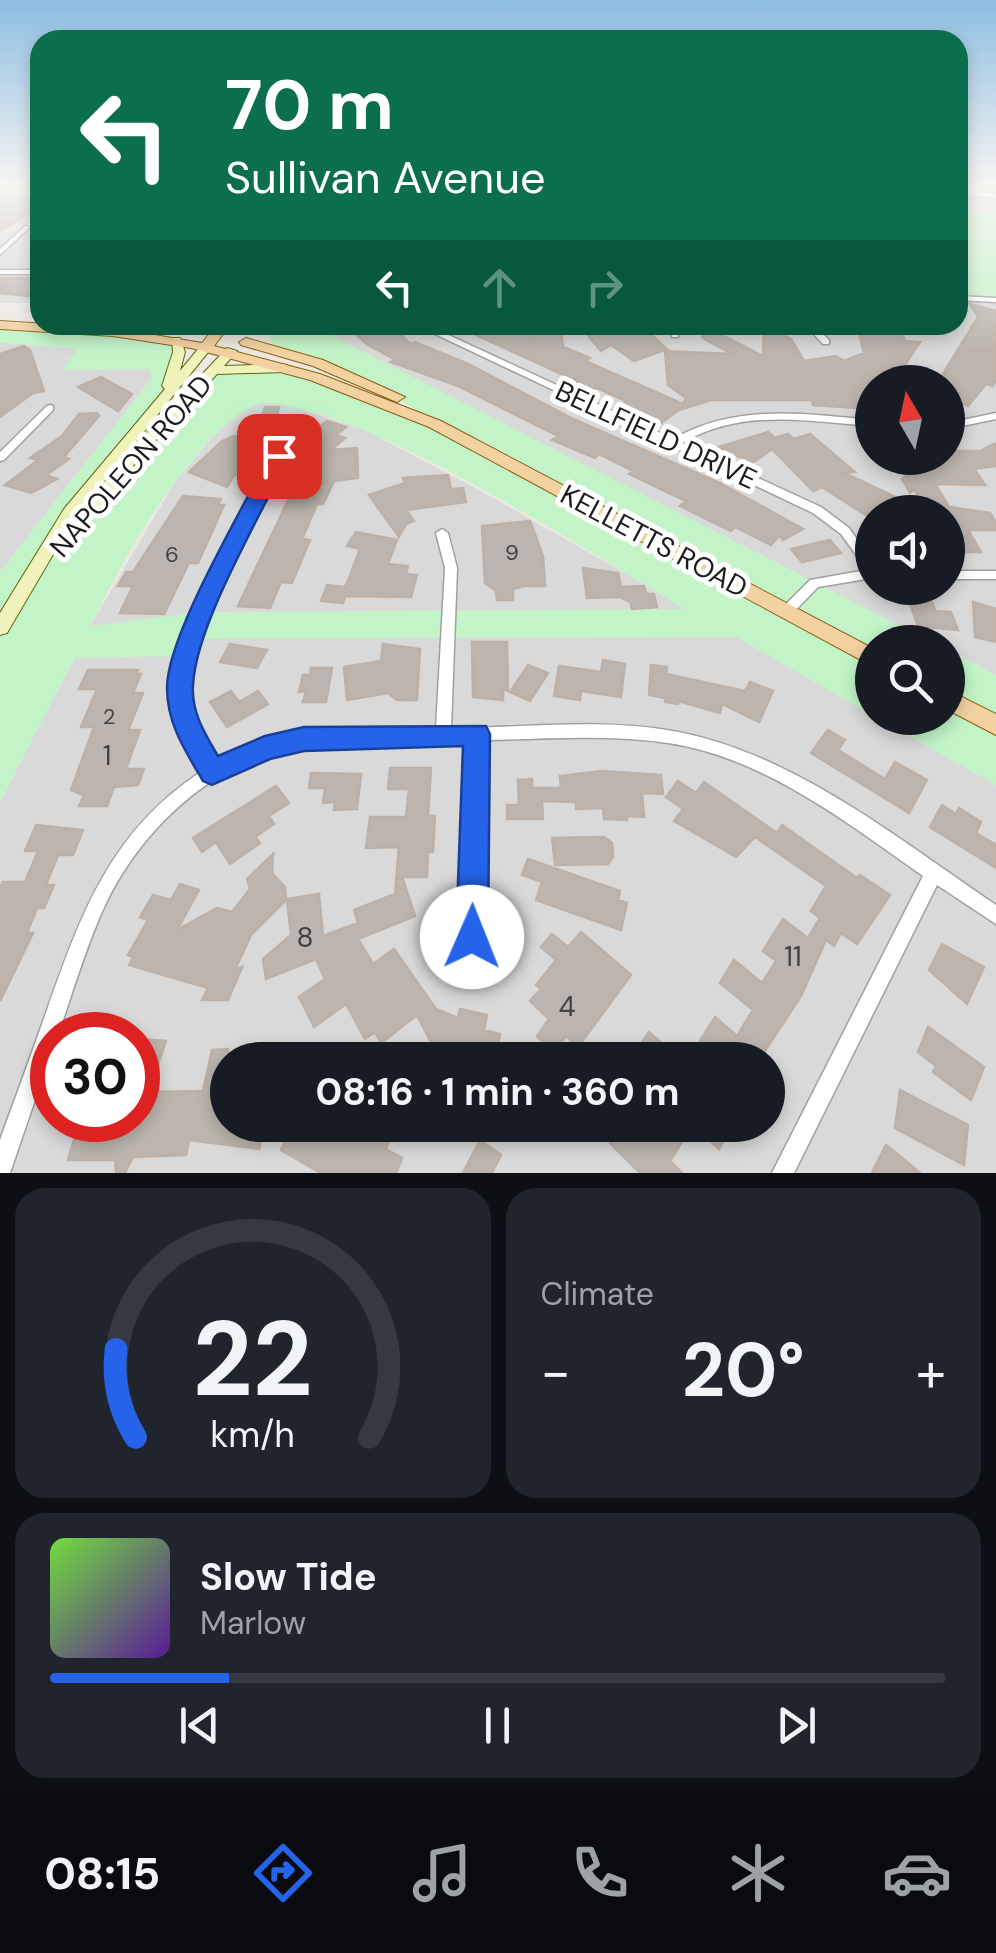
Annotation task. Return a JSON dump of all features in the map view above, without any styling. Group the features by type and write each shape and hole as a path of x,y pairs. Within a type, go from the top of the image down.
{"main road":[{"path":"0,314 30,314"},
{"name":"KELLETTS ROAD","path":"0,325 30,327"},
{"name":"KELLETTS ROAD","path":"134,335 176,341 215,335 287,368 435,424"},
{"name":"NAPOLEON ROAD","path":"0,628 70,513 215,335"},
{"name":"NAPOLEON ROAD","path":"13,607 137,452 243,335"},
{"path":"168,391 179,352 176,341"},
{"name":"KELLETTS ROAD","path":"235,346 270,342 369,383 435,424 855,649"},
{"path":"214,370 287,368"},
{"path":"965,708 996,725"}],"street":[{"path":"0,272 30,272"},
{"path":"968,299 996,300"},
{"name":"BELLFIELD DRIVE","path":"441,335 826,516 855,542"},
{"path":"819,335 826,342"},
{"path":"0,458 50,408"},
{"path":"674,444 700,426 743,416 855,422"},
{"path":"965,422 996,416"},
{"path":"212,772 195,748 182,714 183,658 279,456"},
{"path":"442,533 451,568 443,734"},
{"path":"786,612 814,583 855,575"},
{"path":"965,575 996,576"},
{"path":"0,1170 105,886 157,817 212,772 265,748 304,739 443,734 649,734 714,746 768,770 996,915"},
{"path":"472,937 477,734"},
{"path":"783,1173 932,874"}],"shaded area":[{"path":"0,240 30,240 30,303 0,303"},
{"path":"968,240 996,240 996,675 965,659 965,625 899,625 859,605 965,605 965,495 855,495 855,603 328,335 968,335"},
{"path":"0,342 77,349 64,370 151,369 151,379 0,572"},
{"path":"261,403 283,403 365,430 481,491 855,705 855,735 908,735 996,785 996,1173 0,1173 0,802 90,626 175,482 238,412"}],"green space":[{"path":"968,240 996,240 996,300 968,299"},
{"path":"0,325 30,328 30,335 110,335 176,341 167,391 91,484 18,600 74,528 214,370 287,368 432,421 395,396 273,348 270,335 331,335 899,625 855,625 855,705 736,637 190,639 183,656 75,658 0,801 0,572 151,379 150,369 63,370 77,349 0,342","holes":["260,403 303,409 414,453 536,519 685,609 201,612 91,626 140,534 186,468 236,417"]},
{"path":"965,659 996,675 996,785 907,735 965,735"}],"building":[{"path":"0,278 30,278 30,296 0,293"},
{"path":"970,304 996,311 996,380 993,386 986,384 968,406 965,365 948,365 978,317"},
{"path":"356,335 401,335 410,344 415,342 466,363 573,419 720,483 803,529 783,540 780,535 771,545 735,527 731,531 680,506 686,501 629,474 633,471 599,454 595,458 552,440 558,436 458,386 391,362 396,360"},
{"path":"476,335 561,335 563,347 590,358 585,361 683,404 686,398 668,385 665,351 732,354 703,335 722,335 763,356 764,335 782,335 791,339 804,361 836,356 844,361 864,353 860,335 903,335 905,341 920,342 905,365 855,365 855,408 813,405 812,400 711,400 679,410 661,423 597,388 591,392 573,384 577,381"},
{"path":"587,335 652,335 667,349 634,361 611,345 601,351"},
{"path":"24,346 30,350 44,391 33,393 0,417 0,354"},
{"path":"101,377 132,394 118,411 78,387"},
{"path":"265,407 279,407 277,416 302,415 297,435 259,438 239,456 252,464 233,477 227,487 189,472 222,441 234,436 244,439 251,418 262,418"},
{"path":"79,414 99,416 64,457 69,459 46,475 57,479 31,493 5,485 38,460 30,458 62,436"},
{"path":"327,421 346,427 336,435 345,438 331,450 357,448 358,478 334,481 323,504 317,504 302,539 310,540 292,583 281,582 270,608 238,606 292,492 301,492 302,470 322,469 322,443 306,437"},
{"path":"768,432 775,438 788,434 794,439 810,434 855,472 844,473 891,495 855,495 855,508 822,487 813,491 772,449 752,463 719,447"},
{"path":"996,443 996,466 974,469 985,485 935,484 942,495 917,495 914,489 910,493 902,479 907,475 965,475 965,451 980,451"},
{"path":"448,475 451,489 463,488 466,502 406,510 414,521 406,524 399,537 369,495 405,483 403,478"},
{"path":"183,496 221,499 218,505 224,505 198,563 189,563 164,614 120,613 133,586 118,586 126,572 133,572"},
{"path":"965,509 990,513 996,523 996,530 968,530 981,552 965,552"},
{"path":"530,521 543,556 545,586 513,589 513,600 497,600 496,591 485,583 482,526"},
{"path":"356,532 397,540 388,564 408,566 406,574 417,575 411,597 345,596 343,603 321,601 327,585 345,587 360,549 347,546"},
{"path":"830,540 841,553 802,562 791,549"},
{"path":"583,568 618,573 621,587 644,586 646,594 654,594 657,607 632,609 630,602 620,597 587,598"},
{"path":"973,602 996,609 996,642 975,637"},
{"path":"910,605 933,605 935,611 951,612 956,625 918,625"},
{"path":"472,642 507,642 508,691 503,689 503,700 473,697"},
{"path":"230,644 267,650 257,668 220,662"},
{"path":"383,644 420,649 417,700 397,700 388,693 347,700 344,667 381,661"},
{"path":"603,660 625,664 621,697 581,691 580,700 554,696 559,666 601,672"},
{"path":"528,665 548,673 530,701 510,692"},
{"path":"651,665 667,667 666,674 745,691 750,682 773,691 759,722 722,704 720,713 678,701 665,702 665,698 649,695"},
{"path":"311,668 332,668 326,702 303,702 306,691 299,692 303,675 310,675"},
{"path":"88,670 138,670 136,674 141,674 133,693 143,693 128,730 140,730 126,769 144,769 138,785 114,787 107,806 79,806 84,795 71,790 94,727 81,727 97,689 79,689"},
{"path":"231,691 239,702 258,691 268,704 227,727 210,702"},
{"path":"828,730 845,740 838,750 885,779 895,762 927,780 909,813 811,753"},
{"path":"390,768 431,768 428,816 435,816 433,852 428,852 427,877 402,877 415,916 358,939 373,964 394,949 436,1009 458,1018 460,1009 487,1015 484,1030 500,1034 498,1042 431,1042 417,1015 382,1042 375,1032 365,1039 346,1004 314,1027 299,997 325,979 316,959 266,979 263,959 291,935 287,899 319,894 323,936 358,923 354,910 395,894 399,847 366,848 370,817 406,817 409,789 388,789"},
{"path":"601,771 661,775 663,794 642,793 644,817 627,816 627,820 604,819 603,808 576,809 576,802 542,801 543,819 507,819 507,805 519,805 518,780 532,779 532,788 561,788 560,776"},
{"path":"311,773 361,774 357,809 334,810 335,802 323,803 325,788 309,788"},
{"path":"678,781 696,793 704,782 777,833 782,825 857,878 860,875 890,895 857,944 841,933 834,946 826,940 801,996 771,1042 700,1041 715,1017 737,1036 753,1010 720,983 734,960 762,983 776,961 763,951 783,919 808,938 820,918 811,911 826,886 755,837 736,857 674,821 683,809 666,797"},
{"path":"276,786 289,803 269,816 274,824 255,837 260,843 230,864 216,842 202,852 193,838"},
{"path":"942,805 956,814 959,808 981,822 976,833 996,845 996,868 930,827"},
{"path":"36,825 83,830 73,855 58,855 46,885 54,885 44,908 37,908 27,933 33,933 0,1001 0,887 3,882 25,882 38,851 25,851"},
{"path":"604,837 612,843 613,857 608,864 555,865 552,838"},
{"path":"273,854 272,873 285,887 286,900 251,935 235,970 242,967 228,1000 202,1000 208,988 129,965 133,957 128,955 148,920 140,917 153,895 171,900 180,884 199,890 177,930 217,908 232,912 250,889 247,879"},
{"path":"528,859 620,891 618,900 627,903 621,930 536,900 542,882 522,875"},
{"path":"581,932 631,975 582,1042 573,1042 566,1036 561,1042 543,1042 537,1036 549,1019 530,1001 541,989 536,985 556,960 541,947 552,934 568,947"},
{"path":"942,944 984,967 967,1004 929,970"},
{"path":"928,1027 984,1067 971,1100 933,1072 936,1066 918,1052"},
{"path":"649,1032 660,1042 642,1042"},
{"path":"210,1059 210,1142 261,1142 259,1149 189,1140 186,1155 133,1157 125,1173 116,1173 115,1160 68,1160 73,1142 160,1142 160,1092 203,1091"},
{"path":"900,1090 968,1125 964,1165 895,1128"},
{"path":"285,1142 389,1142 386,1149 402,1158 396,1173 321,1173 281,1150"},
{"path":"479,1142 501,1155 492,1173 463,1173"},
{"path":"682,1142 670,1161 682,1173 640,1173 610,1143"},
{"path":"886,1145 900,1156 920,1173 872,1173"}],"route":[{"path":"279,456 186,646 180,688 186,726 212,772 265,748 304,739 477,734 472,937"}]}
